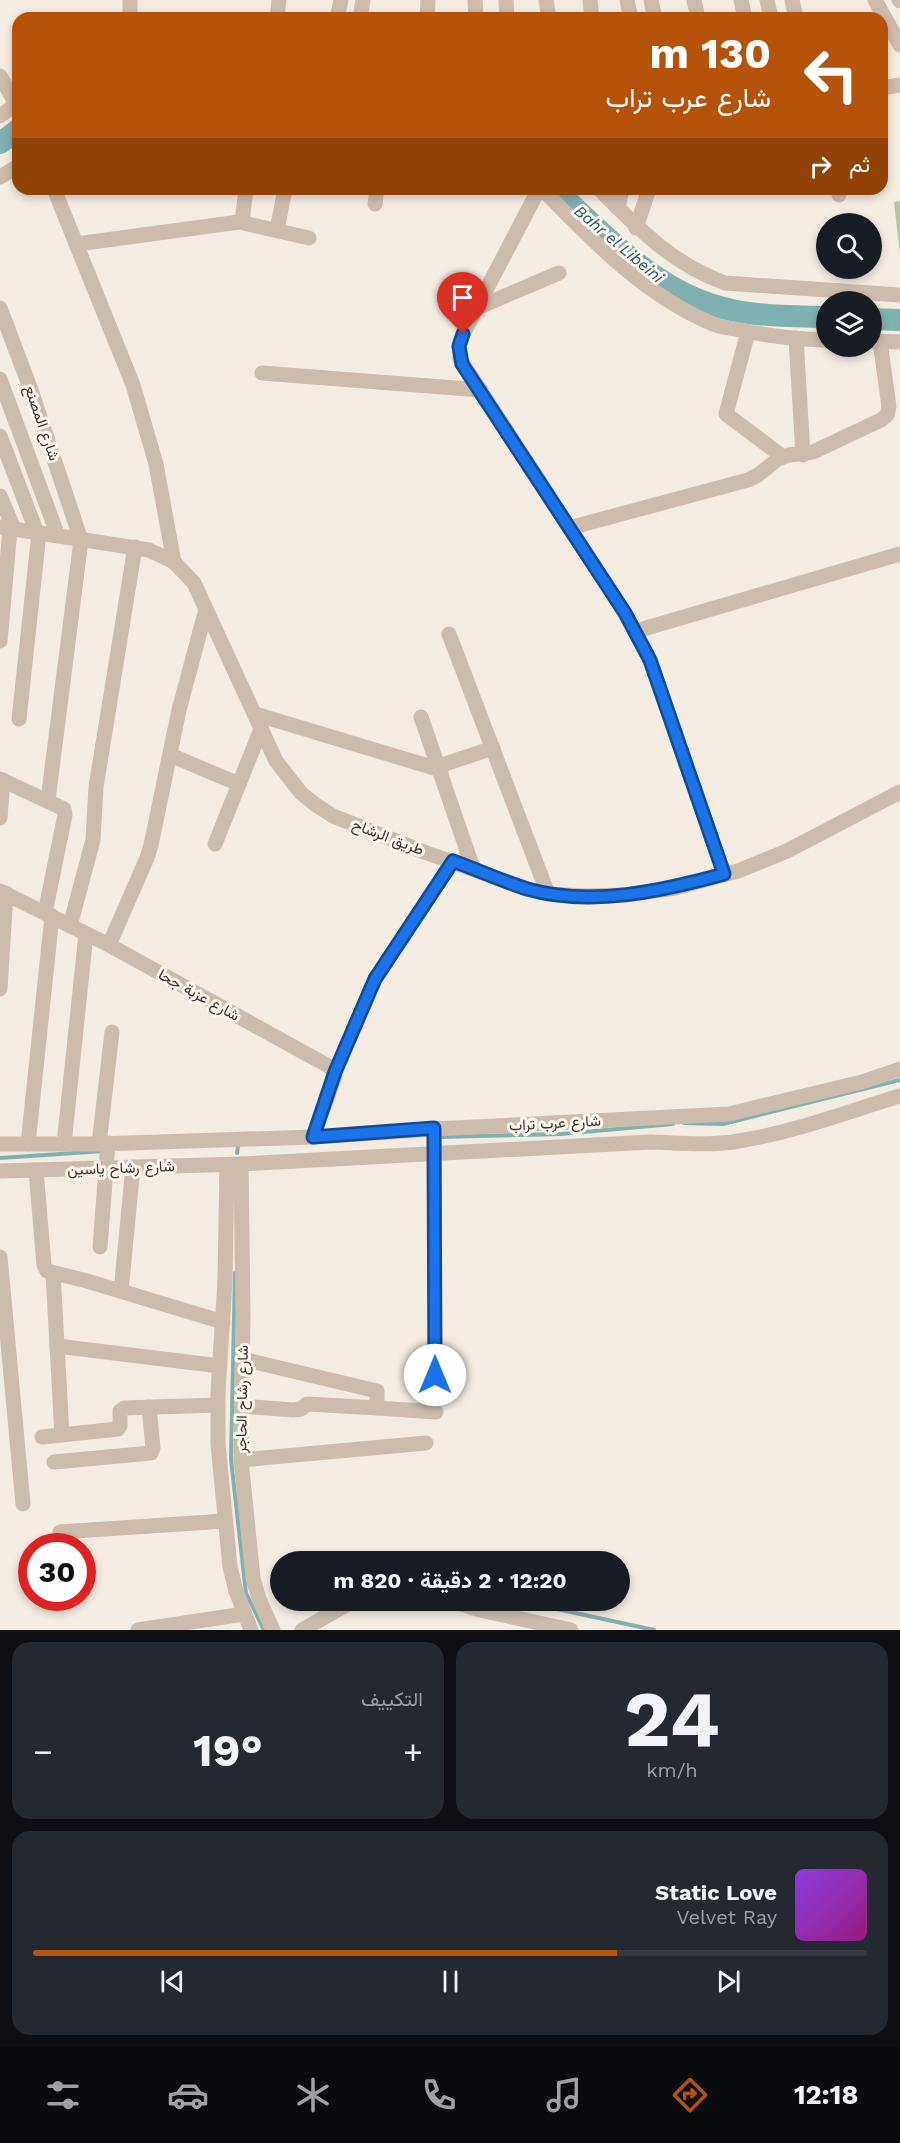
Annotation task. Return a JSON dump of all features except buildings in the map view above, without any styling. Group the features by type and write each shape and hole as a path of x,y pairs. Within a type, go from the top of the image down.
{"street":[{"path":"888,22 898,39"},
{"path":"0,76 12,96"},
{"path":"57,195 133,385 156,464 174,562"},
{"path":"242,222 245,195"},
{"path":"277,230 284,195"},
{"path":"538,195 463,334 459,352 462,364 636,631 658,682 724,874"},
{"path":"547,195 590,238 668,301 715,325 748,332 816,339"},
{"path":"605,195 636,228 661,248 701,274 725,283 900,295"},
{"path":"618,208 621,195"},
{"path":"636,228 647,195"},
{"path":"77,244 242,222 309,238"},
{"path":"479,307 559,273"},
{"name":"شارع المصنع","path":"0,308 32,390 81,540"},
{"path":"748,332 726,414 783,457"},
{"path":"796,338 802,454"},
{"path":"882,341 900,342"},
{"path":"568,528 748,480 783,457 823,448 881,420 886,415 888,407 879,357"},
{"path":"262,373 481,390"},
{"path":"0,379 58,536"},
{"path":"0,436 38,533 19,719"},
{"path":"0,496 8,528 0,641"},
{"name":"طريق الرشاح","path":"8,528 135,548 162,555 174,562 194,583 276,761 287,778 316,806 333,816 528,889 548,894 585,896 652,892 724,874 787,851 900,792"},
{"path":"48,800 81,540"},
{"path":"70,926 93,840 96,787 135,548"},
{"path":"636,631 900,554"},
{"path":"109,945 147,858 181,703 206,609"},
{"path":"449,634 548,894"},
{"path":"255,714 440,768 493,748"},
{"path":"421,717 473,868"},
{"path":"215,844 261,729"},
{"path":"170,755 239,784"},
{"path":"0,818 1,780 62,806 65,815 49,915 28,1144"},
{"path":"313,1137 335,1072 375,979 453,861"},
{"path":"0,990 3,892"},
{"name":"شارع عزبة جحا","path":"3,892 109,945 333,1068 335,1072"},
{"path":"64,1144 86,934"},
{"path":"100,1247 112,1032"},
{"name":"شارع عرب تراب","path":"234,1164 594,1122 729,1114 862,1082 900,1069"},
{"name":"شارع عرب تراب","path":"205,1152 313,1137 434,1141 706,1144 738,1141 792,1129 900,1096"},
{"path":"434,1141 435,1375"},
{"name":"شارع رشاح ياسين","path":"0,1144 64,1144 106,1153 205,1152 234,1164"},
{"name":"شارع رشاح ياسين","path":"0,1171 36,1170 106,1153 133,1167 205,1152"},
{"name":"شارع رشاح الحاجر","path":"234,1164 220,1366 218,1443 230,1567 251,1630"},
{"name":"شارع رشاح الحاجر","path":"234,1164 242,1359 241,1460 253,1578 259,1599 273,1630"},
{"path":"121,1291 133,1167"},
{"path":"36,1170 45,1269 49,1273 121,1291 223,1322"},
{"path":"0,1257 23,1504"},
{"path":"54,1273 62,1435"},
{"path":"57,1346 220,1366"},
{"path":"242,1359 377,1391 378,1408"},
{"path":"241,1406 293,1410 301,1409 307,1404 436,1412"},
{"path":"42,1437 118,1429 122,1408 218,1405"},
{"path":"54,1462 151,1454 153,1448 149,1407"},
{"path":"241,1460 426,1443"},
{"path":"60,1532 225,1521"},
{"path":"302,1630 336,1611"},
{"path":"494,1611 571,1630"},
{"path":"138,1630 244,1614"}],"green space":[{"path":"900,201 900,254 894,202"}],"waterway":[{"name":"Bahr el Libeini","path":"0,143 12,134"},
{"name":"Bahr el Libeini","path":"561,195 628,256 669,285 691,297 741,312 816,317"},
{"name":"Bahr el Libeini","path":"882,319 900,320"},
{"path":"684,1123 723,1124 900,1080"},
{"path":"438,1137 561,1134 673,1124"},
{"path":"237,1153 238,1146"},
{"path":"0,1158 104,1151"},
{"path":"235,1273 231,1459 246,1593 264,1630"},
{"path":"566,1611 654,1630"}],"route":[{"path":"435,1375 434,1128 313,1137 335,1072 375,979 387,958 453,861 528,889 567,896 652,892 724,874 658,682 642,643 625,613 462,364 459,346 463,334"}]}
